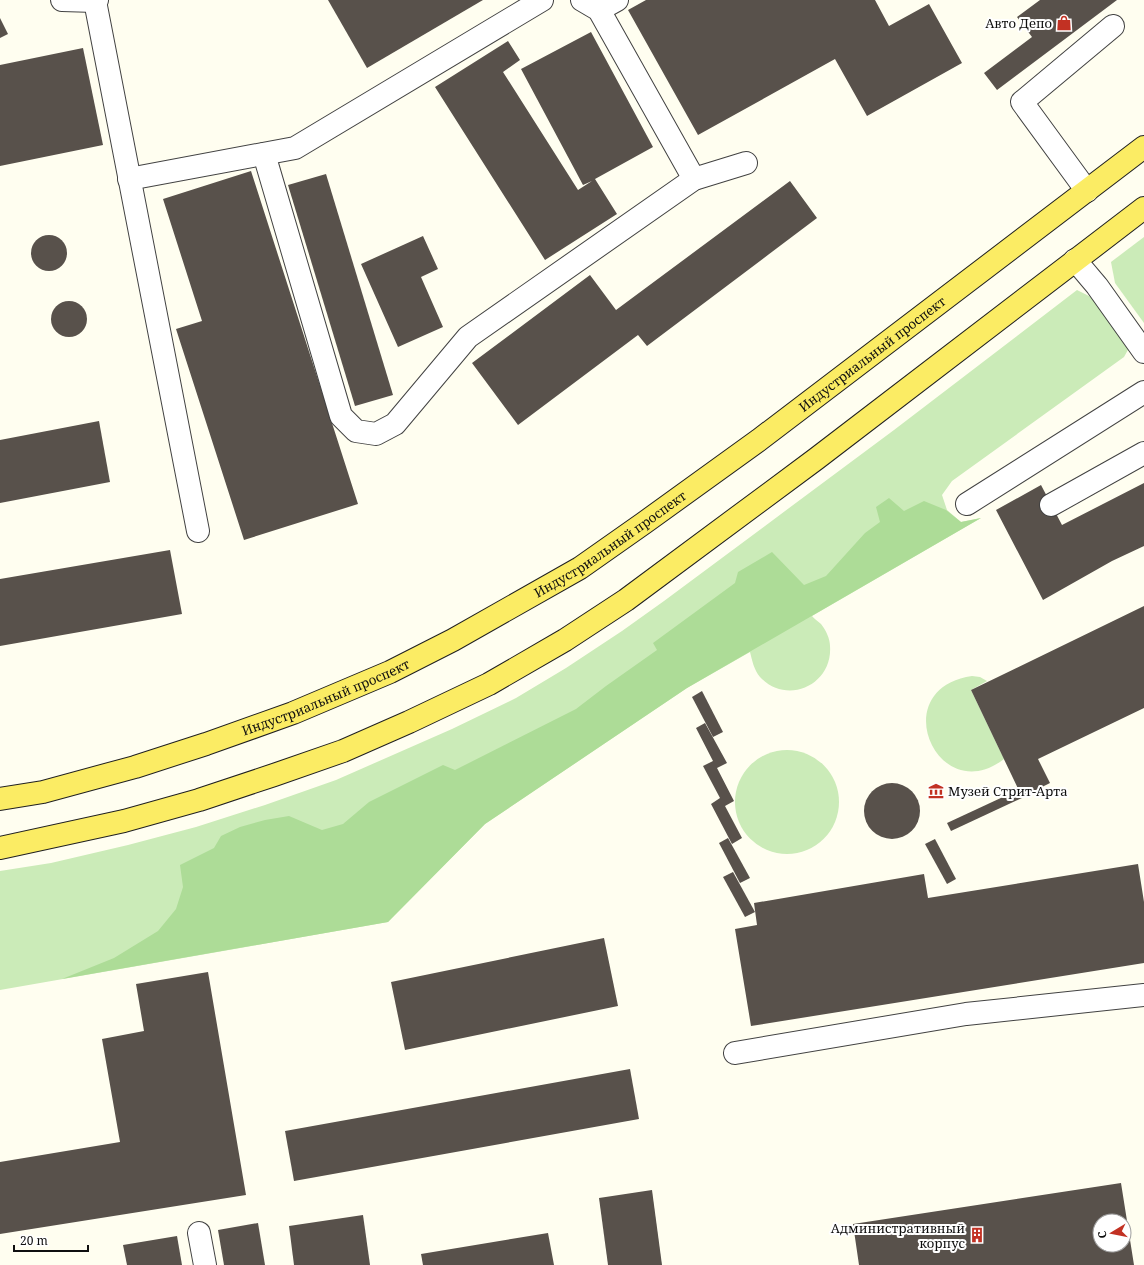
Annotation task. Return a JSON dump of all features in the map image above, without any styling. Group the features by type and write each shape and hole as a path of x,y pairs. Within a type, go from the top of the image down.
{"main road":[{"name":"Индустриальный проспект","path":"0,799 43,792 135,767 206,744 307,707 390,672 452,640 580,568 759,440 1144,147"},
{"path":"0,848 124,821 199,800 274,775 343,751 489,684 565,640 626,600 816,459 1144,208"}],"lane":[{"path":"62,0 96,1 198,531"},
{"path":"130,179 295,148 542,0"},
{"path":"599,3 694,179"},
{"path":"1087,191 1022,102 1113,26"},
{"path":"264,154 341,416 356,431 376,434 395,424 468,337 694,179 746,163"},
{"path":"1075,260 1096,286 1144,352"},
{"path":"967,504 1144,392"},
{"path":"1051,505 1144,453"},
{"path":"735,1053 966,1014 1144,995"},
{"path":"199,1233 206,1265"}],"green space":[{"path":"1144,237 1144,323 1115,283 1111,262"},
{"path":"1077,290 1091,297 1129,348 1124,357 952,481 942,495 947,510 961,522 981,518 812,616 825,629 830,643 829,660 824,671 816,681 806,687 795,690 783,690 771,686 760,677 756,671 750,652 687,688 485,824 388,922 0,990 0,871 51,863 128,845 196,827 265,805 336,780 452,729 516,698 566,668 664,601 894,430"},
{"path":"889,498 904,511 924,501 946,510 961,522 981,518 687,688 485,824 388,922 62,979 114,958 158,931 176,909 183,887 180,865 214,848 221,836 240,827 265,820 289,816 322,830 343,824 369,802 443,765 455,770 576,709 657,650 653,643 735,583 738,572 772,552 804,585 826,576 865,533 880,522 876,507"},
{"path":"972,676 980,677 987,681 971,690 1004,759 980,771 959,769 942,759 930,742 926,721 931,702 945,685"},
{"path":"787,750 807,754 824,765 835,782 839,802 835,822 824,839 807,850 787,854 767,850 750,839 739,822 735,802 739,782 750,765 767,754"}],"building":[{"path":"328,0 483,0 367,68"},
{"path":"646,0 875,0 889,26 929,4 962,63 867,116 835,59 698,135 628,10"},
{"path":"1040,0 1117,0 997,90 984,73 1032,37 1017,17"},
{"path":"0,18 8,34 0,38"},
{"path":"591,32 653,147 595,179 617,214 545,260 435,87 508,41 520,60 503,72 578,190 592,181 583,185 521,69"},
{"path":"83,48 103,145 0,166 0,65"},
{"path":"251,171 358,504 244,540 176,329 202,321 163,199"},
{"path":"326,174 393,395 355,406 288,185"},
{"path":"790,181 817,218 647,346 638,335 518,425 472,363 590,275 616,310"},
{"path":"49,235 59,238 64,243 67,253 64,263 59,268 49,271 39,268 34,263 31,253 34,243 39,238"},
{"path":"423,236 438,269 421,277 443,327 398,347 361,264"},
{"path":"69,301 79,304 84,309 87,319 84,329 79,334 69,337 59,334 54,329 51,319 54,309 59,304"},
{"path":"99,421 110,482 0,503 0,440"},
{"path":"1144,483 1144,546 1112,561 1043,600 996,510 1041,485 1062,525"},
{"path":"170,550 182,614 0,646 0,579"},
{"path":"1144,606 1144,708 1038,759 1050,783 1022,797 971,690"},
{"path":"702,691 723,732 713,737 692,697"},
{"path":"705,723 727,763 717,768 734,801 725,806 742,838 732,844 711,804 720,798 703,766 713,761 696,728"},
{"path":"887,783 897,783 912,791 918,800 920,811 918,822 912,831 897,839 887,839 876,834 869,827 864,816 864,806 869,795 876,788"},
{"path":"1018,790 1022,798 951,831 947,823"},
{"path":"728,838 750,878 740,883 719,843"},
{"path":"935,839 956,879 947,884 925,844"},
{"path":"1138,864 1144,902 1144,963 751,1026 735,929 757,925 754,903 924,874 928,898"},
{"path":"733,872 755,912 745,917 723,877"},
{"path":"604,938 618,1006 405,1050 391,982"},
{"path":"208,972 246,1195 0,1234 0,1162 120,1142 102,1039 144,1031 136,984"},
{"path":"630,1069 639,1119 294,1181 285,1131"},
{"name":"Административный корпус","path":"1121,1183 1126,1213 1092,1213 1092,1253 1132,1252 1134,1265 859,1265 853,1224"},
{"path":"652,1190 662,1265 608,1265 599,1198"},
{"path":"363,1215 370,1265 294,1265 289,1226"},
{"path":"258,1223 265,1265 224,1265 218,1230"},
{"path":"548,1233 554,1265 423,1265 421,1254"},
{"path":"177,1236 182,1265 127,1265 123,1245"}],"place":[{"name":"Авто Депо","path":"1064,23"},
{"name":"Музей Стрит-Арта","path":"936,791"},
{"name":"Административный корпус","path":"977,1235"}]}
